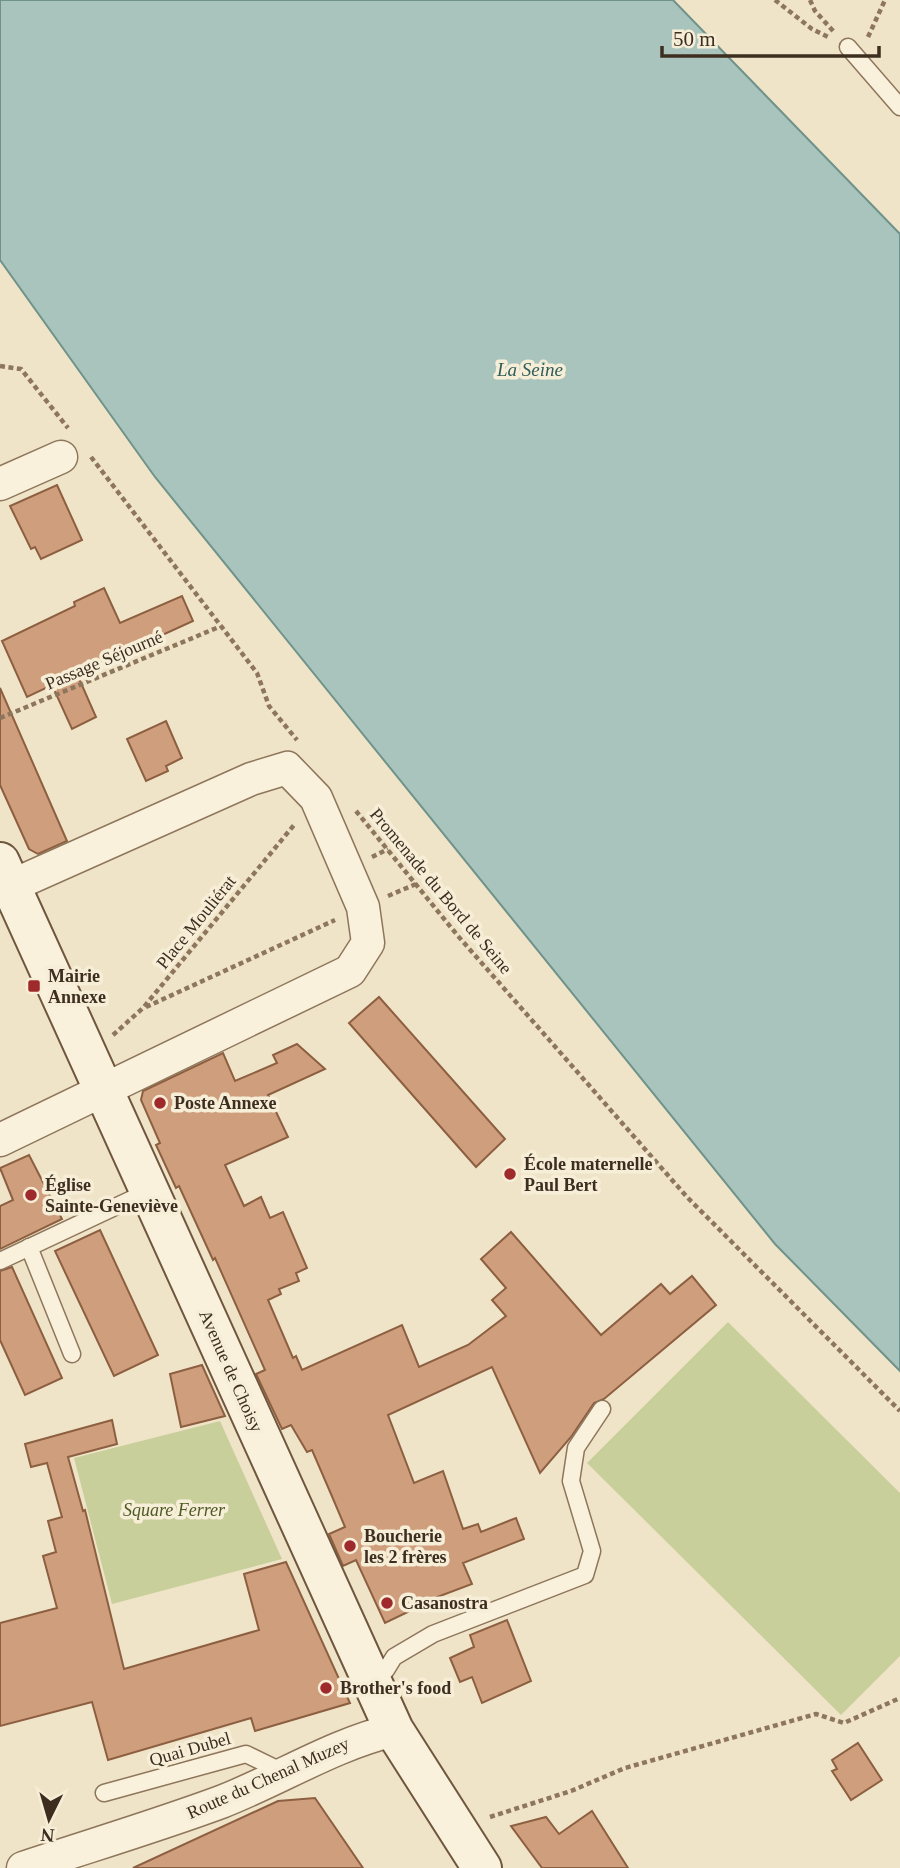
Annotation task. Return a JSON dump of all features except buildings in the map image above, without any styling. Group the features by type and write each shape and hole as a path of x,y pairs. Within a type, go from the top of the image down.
{"main road":[{"name":"Avenue de Choisy","path":"4,879 104,1091 394,1730 482,1868"}],"street":[{"path":"0,484 74,448"},
{"path":"0,1140 350,971 368,943 363,907 316,798 287,768 251,779 4,879"},
{"name":"Route du Chenal Muzey","path":"23,1868 179,1817 359,1738 394,1730"}],"lane":[{"path":"848,47 900,107"},
{"path":"0,1261 149,1191"},
{"path":"29,1247 72,1354"},
{"path":"370,1678 386,1670 394,1657 433,1634 585,1575 592,1551 571,1481 576,1448 602,1409"},
{"name":"Quai Dubel","path":"104,1793 246,1754 283,1772"}],"path":[{"path":"775,0 812,29 848,47"},
{"path":"810,0 815,11 848,47"},
{"path":"870,32 885,0"},
{"path":"0,366 21,369 74,448 257,673 269,706 306,751"},
{"name":"Passage Séjourné","path":"0,719 219,627"},
{"name":"Place Mouliérat","path":"86,1053 100,1046 144,1008 316,798"},
{"name":"Promenade du Bord de Seine","path":"355,810 687,1197 900,1411"},
{"path":"144,1008 416,884"},
{"path":"456,1828 571,1791 625,1768 816,1714 844,1723 900,1698"}],"green space":[{"path":"728,1322 900,1493 900,1656 841,1715 587,1463"},
{"name":"Square Ferrer","path":"220,1421 282,1559 112,1604 74,1458"}],"water":[{"name":"La Seine","path":"0,0 673,0 900,234 900,1371 775,1244 155,477 0,260"}],"place":[{"name":"Mairie Annexe","path":"34,986"},
{"name":"Poste Annexe","path":"160,1103"},
{"name":"École maternelle Paul Bert","path":"510,1174"},
{"name":"Église Sainte-Geneviève","path":"31,1195"},
{"name":"Boucherie les 2 frères","path":"350,1546"},
{"name":"Casanostra","path":"387,1603"},
{"name":"Brother's food","path":"326,1688"}]}
